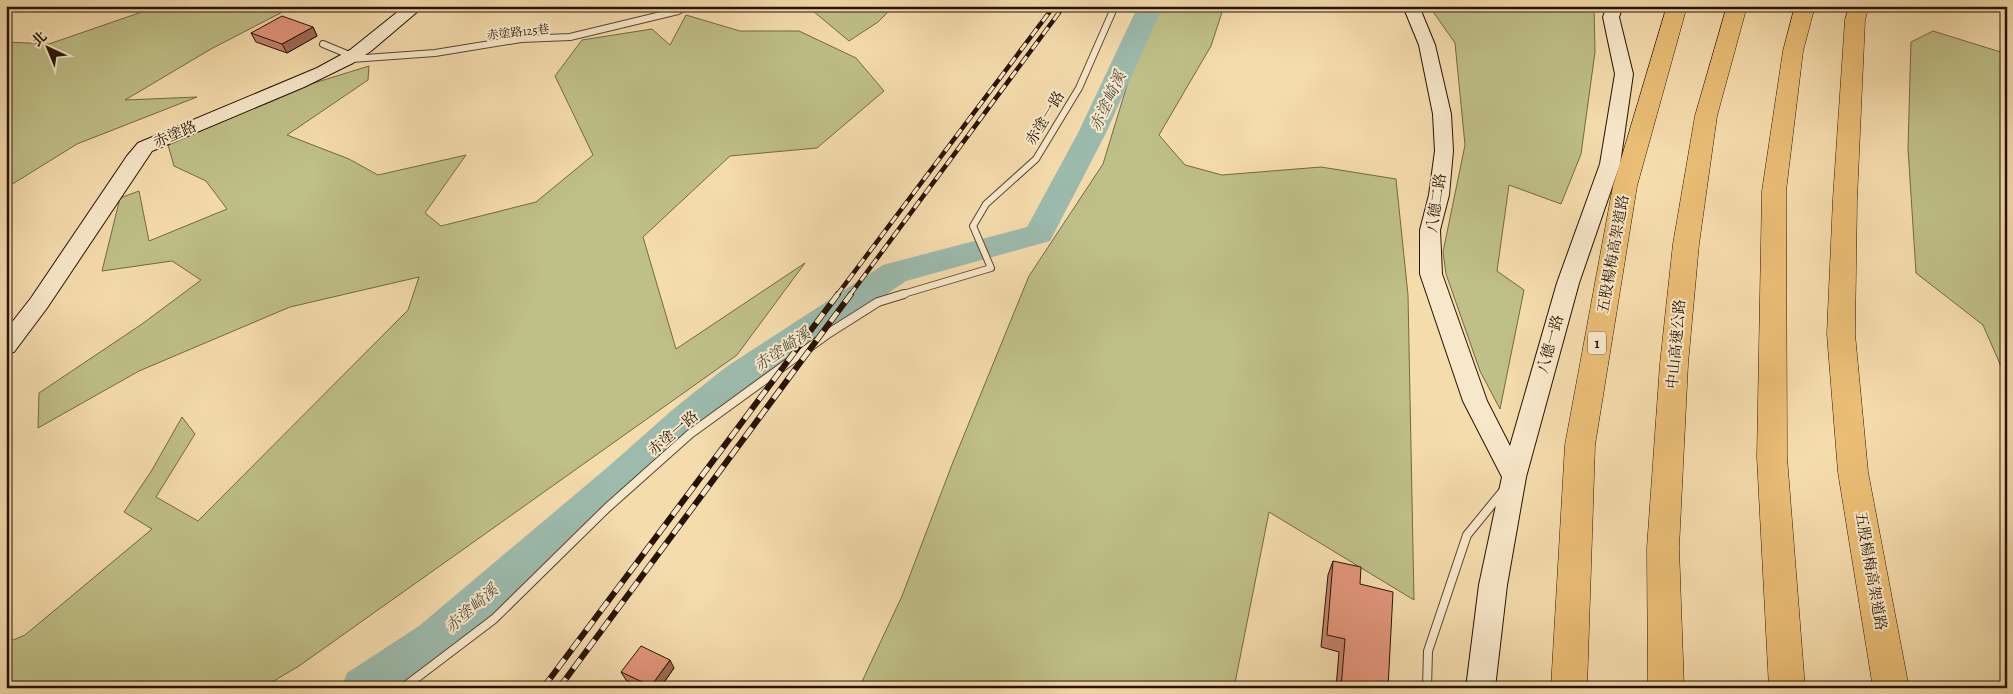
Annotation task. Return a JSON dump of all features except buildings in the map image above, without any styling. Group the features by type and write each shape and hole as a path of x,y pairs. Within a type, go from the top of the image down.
{"highway":[{"name":"五股楊梅高架道路","path":"1569,688 1580,445 1624,186 1677,6"},
{"name":"中山高速公路","path":"1666,688 1663,548 1674,364 1686,244 1706,116 1737,6"},
{"path":"1787,688 1772,457 1774,191 1793,50 1805,6"},
{"name":"五股楊梅高架道路","path":"1859,6 1855,20 1845,199 1842,334 1853,472 1891,688"}],"street":[{"name":"赤塗路","path":"6,346 39,303 134,160 145,147 308,78 349,58 366,48 416,6"},
{"name":"八德二路","path":"1411,6 1428,45 1442,114 1444,151 1438,195 1430,230 1431,274 1475,401 1514,477"},
{"name":"八德一路","path":"1480,688 1493,585 1514,477 1568,283 1610,164 1624,74 1610,17 1615,6"}],"lane":[{"name":"赤塗路125巷","path":"349,58 435,53 521,39 570,37 678,11 688,6"},
{"name":"赤塗一路","path":"403,688 494,619 607,508 698,428 829,333 878,302 991,268 973,226 986,204 1036,159 1079,88 1115,6"},
{"path":"323,44 349,58"},
{"path":"1427,688 1428,651 1467,535 1514,477"}],"green space":[{"path":"159,6 294,6 211,49 125,100 197,97 77,144 6,188 6,42 49,44"},
{"path":"817,6 894,6 878,22 849,41 813,11"},
{"path":"1157,6 1224,6 1211,46 1159,135 1185,165 1222,175 1321,167 1396,179 1408,295 1414,600 1269,512 1234,688 859,688 902,596 953,462 1029,276 1103,164 1146,23"},
{"path":"1429,6 1594,6 1595,52 1581,154 1561,204 1509,185 1497,271 1524,290 1500,409 1480,371 1446,274 1443,252 1465,145 1455,43"},
{"path":"686,15 740,31 799,31 856,58 884,91 817,148 730,156 643,237 676,349 805,263 737,355 299,666 262,688 6,688 6,643 25,635 152,529 124,512 152,470 182,417 195,434 156,497 198,521 408,310 419,277 290,307 139,371 38,428 39,393 142,324 201,280 172,261 102,271 120,198 139,191 149,241 227,209 206,181 174,166 168,145 301,87 369,66 368,80 287,135 349,159 378,175 466,155 425,213 441,226 536,202 593,155 555,76 582,40 652,29 670,45"},
{"path":"1933,31 2007,54 2007,380 1983,325 1916,273 1908,148 1911,42"}],"waterway":[{"name":"赤塗崎溪","path":"363,688 434,640 623,477 684,421 739,377 895,273 1039,234 1092,133 1151,6"}],"railway":[{"path":"837,295 1054,6"},
{"path":"850,295 1064,6"},
{"path":"543,688 838,294"},
{"path":"559,688 851,294"}]}
